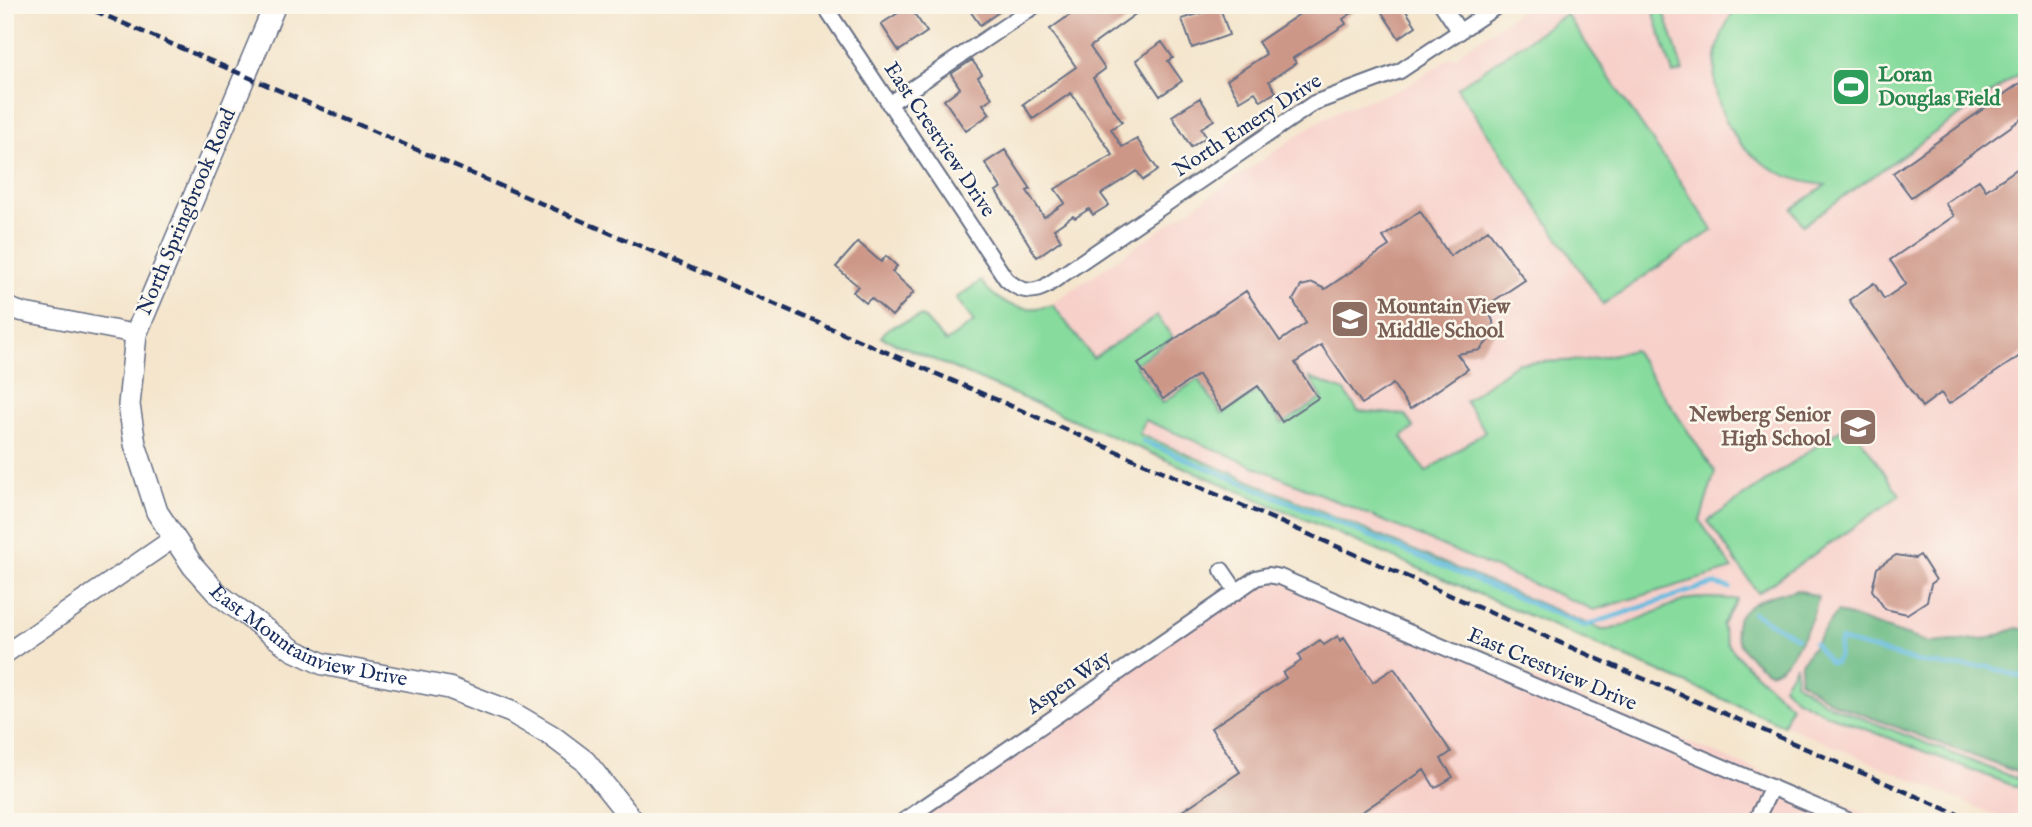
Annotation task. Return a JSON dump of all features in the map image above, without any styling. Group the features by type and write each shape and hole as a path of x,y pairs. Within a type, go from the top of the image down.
{"main road":[{"name":"North Springbrook Road","path":"136,334 275,5"},
{"name":"East Mountainview Drive","path":"136,334 129,405 135,444 157,512 218,594 293,650 336,667 449,688 510,712 552,736 585,761 634,822"}],"street":[{"name":"East Crestview Drive","path":"824,5 1006,279 1025,291"},
{"path":"889,104 1036,5"},
{"path":"1442,5 1460,32"},
{"name":"North Emery Drive","path":"1025,291 1045,286 1314,103 1400,71 1499,5"},
{"name":"North Springbrook Road","path":"5,306 22,312 136,334"},
{"path":"5,654 174,538"},
{"path":"1222,570 1237,592"},
{"name":"East Crestview Drive","path":"1237,592 1256,578 1268,575 1280,577 1852,822"},
{"name":"Aspen Way","path":"902,822 1237,592"},
{"path":"1755,822 1772,787"}],"shaded area":[{"path":"1529,5 2027,5 2027,822 2011,822 1132,447 1041,311 1319,121 1342,109 1404,88 1451,57 1457,57 1460,52"},
{"path":"1280,577 1886,822 897,822 1237,592"}],"green space":[{"path":"1651,5 1662,5 1683,71 1673,74"},
{"name":"Loran Douglas Field","path":"1738,5 2027,5 2027,68 1803,225 1792,209 1826,185 1793,178 1765,164 1743,145 1726,121 1717,94 1715,65 1722,35"},
{"path":"1566,14 1713,230 1603,304 1457,88"},
{"path":"981,281 1004,302 1022,308 1053,305 1093,358 1157,316 1173,338 1135,364 1162,403 1198,379 1222,414 1258,390 1282,424 1322,398 1310,378 1345,391 1358,411 1405,415 1414,428 1402,437 1426,472 1485,431 1465,401 1517,363 1586,360 1634,350 1715,472 1700,521 1733,569 1594,610 1145,420 1139,434 1602,630 1620,627 1686,600 1737,599 1722,625 1727,643 1742,661 1791,706 1783,725 881,337 888,328 922,316 946,342 974,322 956,298"},
{"path":"1850,423 1900,495 1758,593 1708,521"},
{"path":"1799,590 1818,597 1812,617 1793,652 1777,669 1769,672 1750,657 1739,642 1736,629 1739,618 1747,608 1761,600"},
{"path":"1837,612 1930,643 1991,638 2017,628 2027,630 2027,776 1835,704 1799,680 1801,663"},
{"path":"1796,665 1795,682 1831,706 2020,780 2027,784 2027,791 1824,713 1795,698 1783,686"}],"building":[{"path":"966,5 1009,5 980,25"},
{"path":"1084,5 1148,5 1090,47 1105,69 1093,78 1122,122 1111,129 1122,147 1137,139 1158,170 1143,180 1137,171 1101,194 1109,205 1093,215 1089,209 1054,229 1061,240 1037,257 996,191 1001,188 985,163 1005,150 1031,189 1027,191 1044,217 1065,203 1055,189 1113,155 1071,93 1033,119 1023,104 1076,67 1050,29"},
{"path":"1313,5 1364,5 1343,19 1346,24 1293,58 1296,63 1269,81 1276,92 1261,101 1255,92 1240,101 1227,80 1266,54 1258,42"},
{"path":"1377,5 1402,5 1416,26 1399,38"},
{"path":"909,6 927,32 899,51 881,24"},
{"path":"1220,7 1229,35 1192,48 1182,19"},
{"path":"1162,42 1173,58 1168,61 1182,81 1160,96 1136,60"},
{"path":"972,60 982,74 978,77 992,98 983,104 990,114 966,131 944,100 960,88 951,74"},
{"path":"2027,78 2027,115 1911,197 1893,173"},
{"path":"1200,98 1214,120 1201,128 1206,137 1191,147 1172,116"},
{"path":"2027,162 2027,351 1949,404 1941,393 1922,407 1849,300 1874,283 1884,299 1906,284 1890,260 1954,216 1945,203 1979,180 1986,190"},
{"path":"1420,211 1450,256 1488,230 1525,280 1486,306 1493,321 1494,334 1480,350 1457,354 1468,369 1410,409 1393,384 1362,404 1321,345 1295,363 1318,398 1282,422 1258,386 1222,411 1198,375 1163,399 1138,364 1246,291 1280,341 1306,323 1293,300 1301,286 1313,283 1325,289 1389,246 1383,237"},
{"path":"858,242 881,262 886,256 897,266 892,272 914,292 892,316 871,298 866,303 853,292 858,286 836,267"},
{"path":"1896,555 1915,558 1920,555 1936,580 1931,584 1927,601 1907,614 1885,609 1872,590 1877,568"},
{"path":"1338,636 1340,641 1344,638 1373,682 1394,668 1451,752 1441,759 1453,777 1435,788 1424,770 1347,822 1166,822 1240,772 1211,728 1286,678 1283,673 1301,661 1298,655 1320,640 1324,645"}],"waterway":[{"path":"1143,441 1585,626 1702,587 1715,584 1730,588"},
{"path":"1753,613 1797,638"},
{"path":"1814,643 1829,662 1834,663 1838,658 1840,640 1915,661 1947,666 1989,667 2027,679"}],"railway":[{"path":"81,5 1976,822"}],"place":[{"name":"Loran Douglas Field","path":"1851,87"},
{"name":"Mountain View Middle School","path":"1350,319"},
{"name":"Newberg Senior High School","path":"1858,427"}]}
